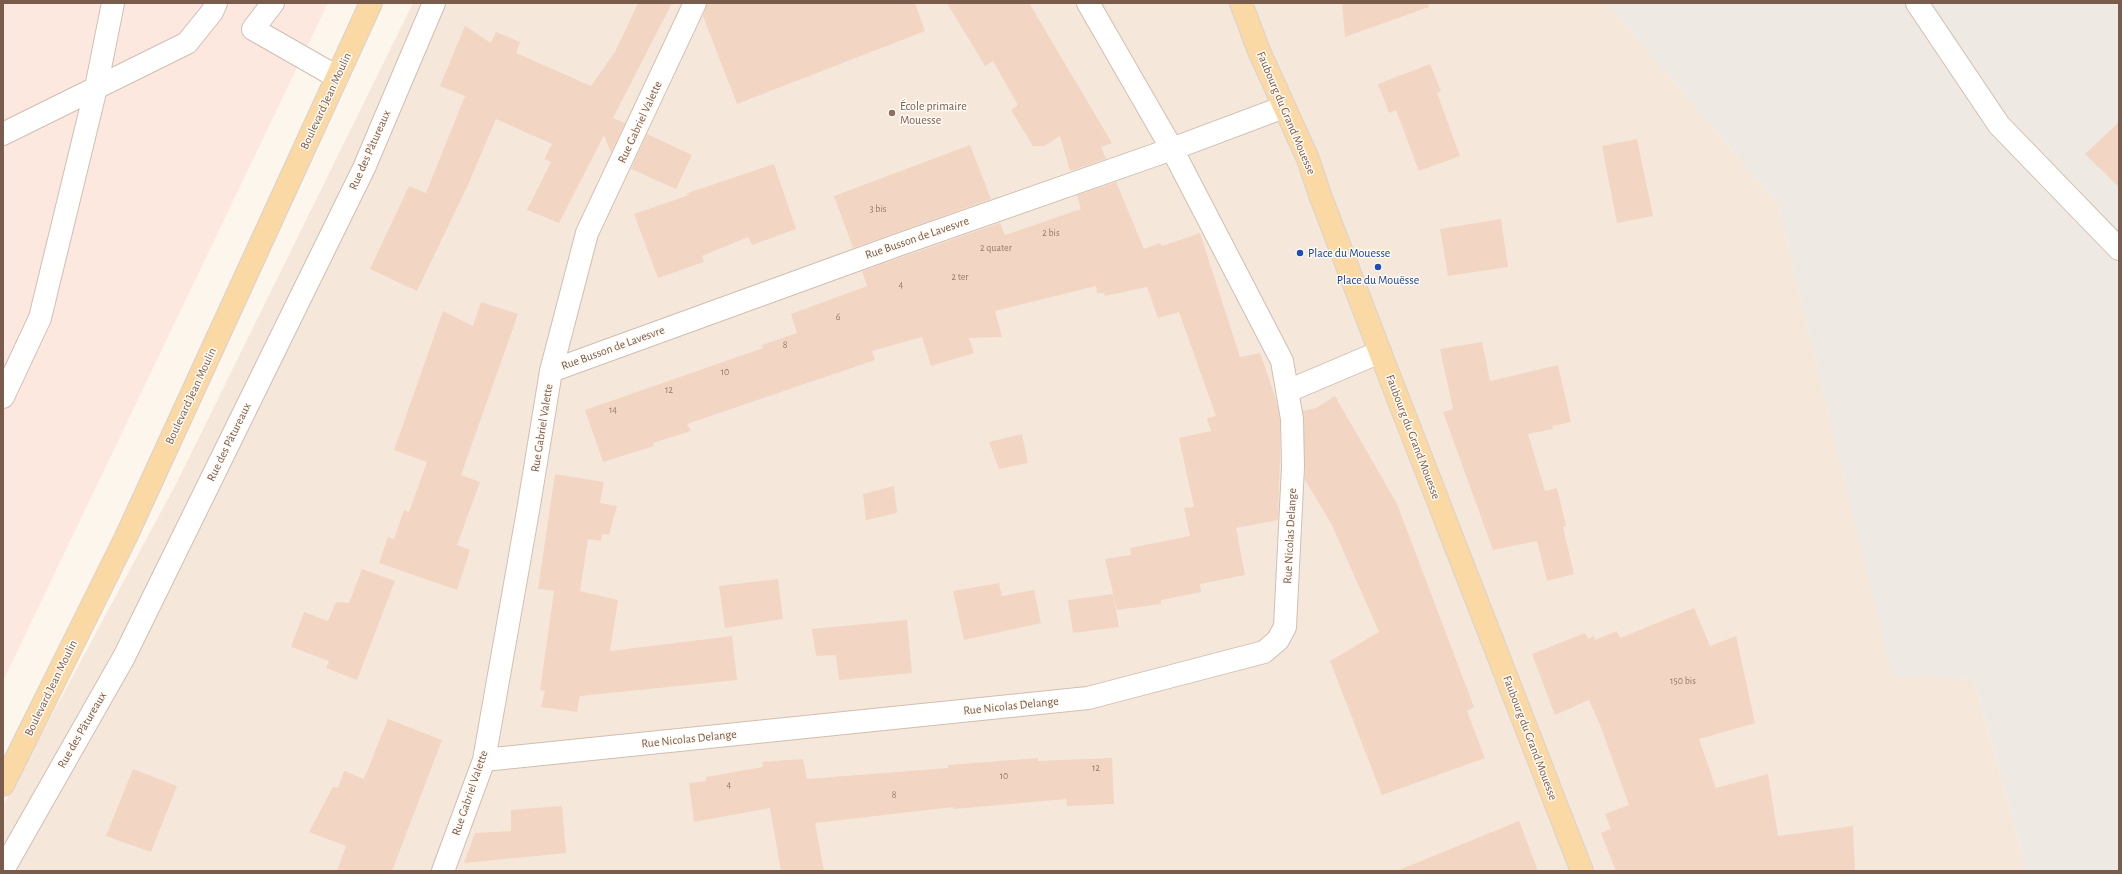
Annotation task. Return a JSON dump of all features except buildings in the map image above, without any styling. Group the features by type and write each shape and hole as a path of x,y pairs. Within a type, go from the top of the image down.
{"main road":[{"name":"Boulevard Jean Moulin","path":"3,785 126,537 371,3"},
{"name":"Faubourg du Grand Mouesse","path":"1241,3 1259,51 1308,159 1320,195 1380,352 1582,871"}],"street":[{"path":"3,397 40,318 96,88 113,3"},
{"path":"3,134 187,43 212,12 216,3"},
{"path":"273,3 253,29 337,77"},
{"name":"Rue des Pâtureaux","path":"3,870 124,657 364,168 434,3"},
{"name":"Rue Gabriel Valette","path":"443,871 484,760 530,505 551,371 587,233 695,3"},
{"path":"1088,3 1172,149 1282,361 1288,390 1380,352"},
{"path":"1917,3 1999,125 2119,249"},
{"name":"Rue Busson de Lavesvre","path":"551,371 898,245 1172,149 1284,107"},
{"name":"Rue Nicolas Delange","path":"484,760 1088,698 1264,652 1278,640 1285,627 1293,467 1292,426 1288,390"}],"shaded area":[{"path":"3,3 328,3 3,681"},
{"path":"413,3 1607,3 1778,204 1892,675 1974,679 2027,871 3,871 3,806 177,482"},
{"path":"1607,3 2119,3 2119,871 2027,871 1974,679 1892,676 1778,204"}],"place":[{"name":"École primaire Mouesse","path":"892,113"},
{"name":"Place du Mouesse","path":"1300,253"},
{"name":"Place du Mouësse","path":"1378,267"}]}
